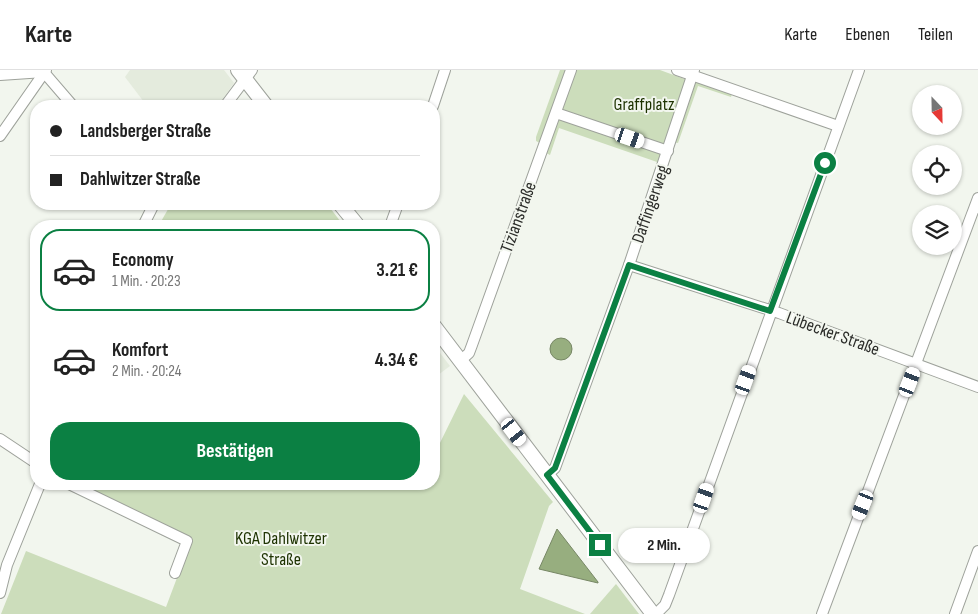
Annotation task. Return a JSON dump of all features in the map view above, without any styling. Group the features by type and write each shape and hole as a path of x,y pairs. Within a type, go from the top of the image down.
{"main road":[{"path":"245,73 262,100"},
{"path":"345,210 353,220"},
{"path":"440,334 654,614"}],"street":[{"path":"435,100 446,70"},
{"name":"Tizianstraße","path":"460,361 469,353 571,70"},
{"path":"677,70 693,73 838,126"},
{"path":"654,614 665,605 669,595 770,311 859,70"},
{"path":"0,75 44,71"},
{"path":"44,71 68,100"},
{"path":"0,136 44,71"},
{"path":"229,100 245,73"},
{"name":"Daffingerweg","path":"547,475 555,468 629,265 693,73"},
{"path":"556,113 668,151"},
{"path":"822,614 917,365 978,198"},
{"name":"Lübecker Straße","path":"629,265 770,311 978,386"},
{"path":"0,439 30,459"},
{"path":"0,592 7,565 38,490"},
{"path":"81,490 187,541 175,573"},
{"path":"954,614 978,551"}],"shaded area":[{"path":"130,70 224,70 234,83 222,100 142,100 125,77"},
{"path":"561,338 569,341 572,349 569,357 561,360 553,357 550,349 553,341"},
{"path":"440,353 450,366 440,374"},
{"path":"557,529 598,582 598,583 539,569"}],"green space":[{"path":"560,70 568,70 542,144 536,141 536,137"},
{"name":"Graffplatz","path":"574,70 660,70 687,80 665,146 563,112 561,108"},
{"path":"700,82 732,94 731,97 698,86 678,143 673,142 693,83"},
{"path":"560,117 661,152 653,184 650,184 657,162 559,128 550,155 544,152 556,120"},
{"path":"168,210 332,210 339,220 162,220"},
{"name":"KGA Dahlwitzer Straße","path":"464,394 553,502 549,506 520,589 585,614 1,614 26,551 166,607 192,538 147,519 88,490 440,490 440,443"},
{"path":"616,584 639,614 590,614"}],"route":[{"path":"600,545 547,475 555,468 629,265 770,311 825,163"}]}
